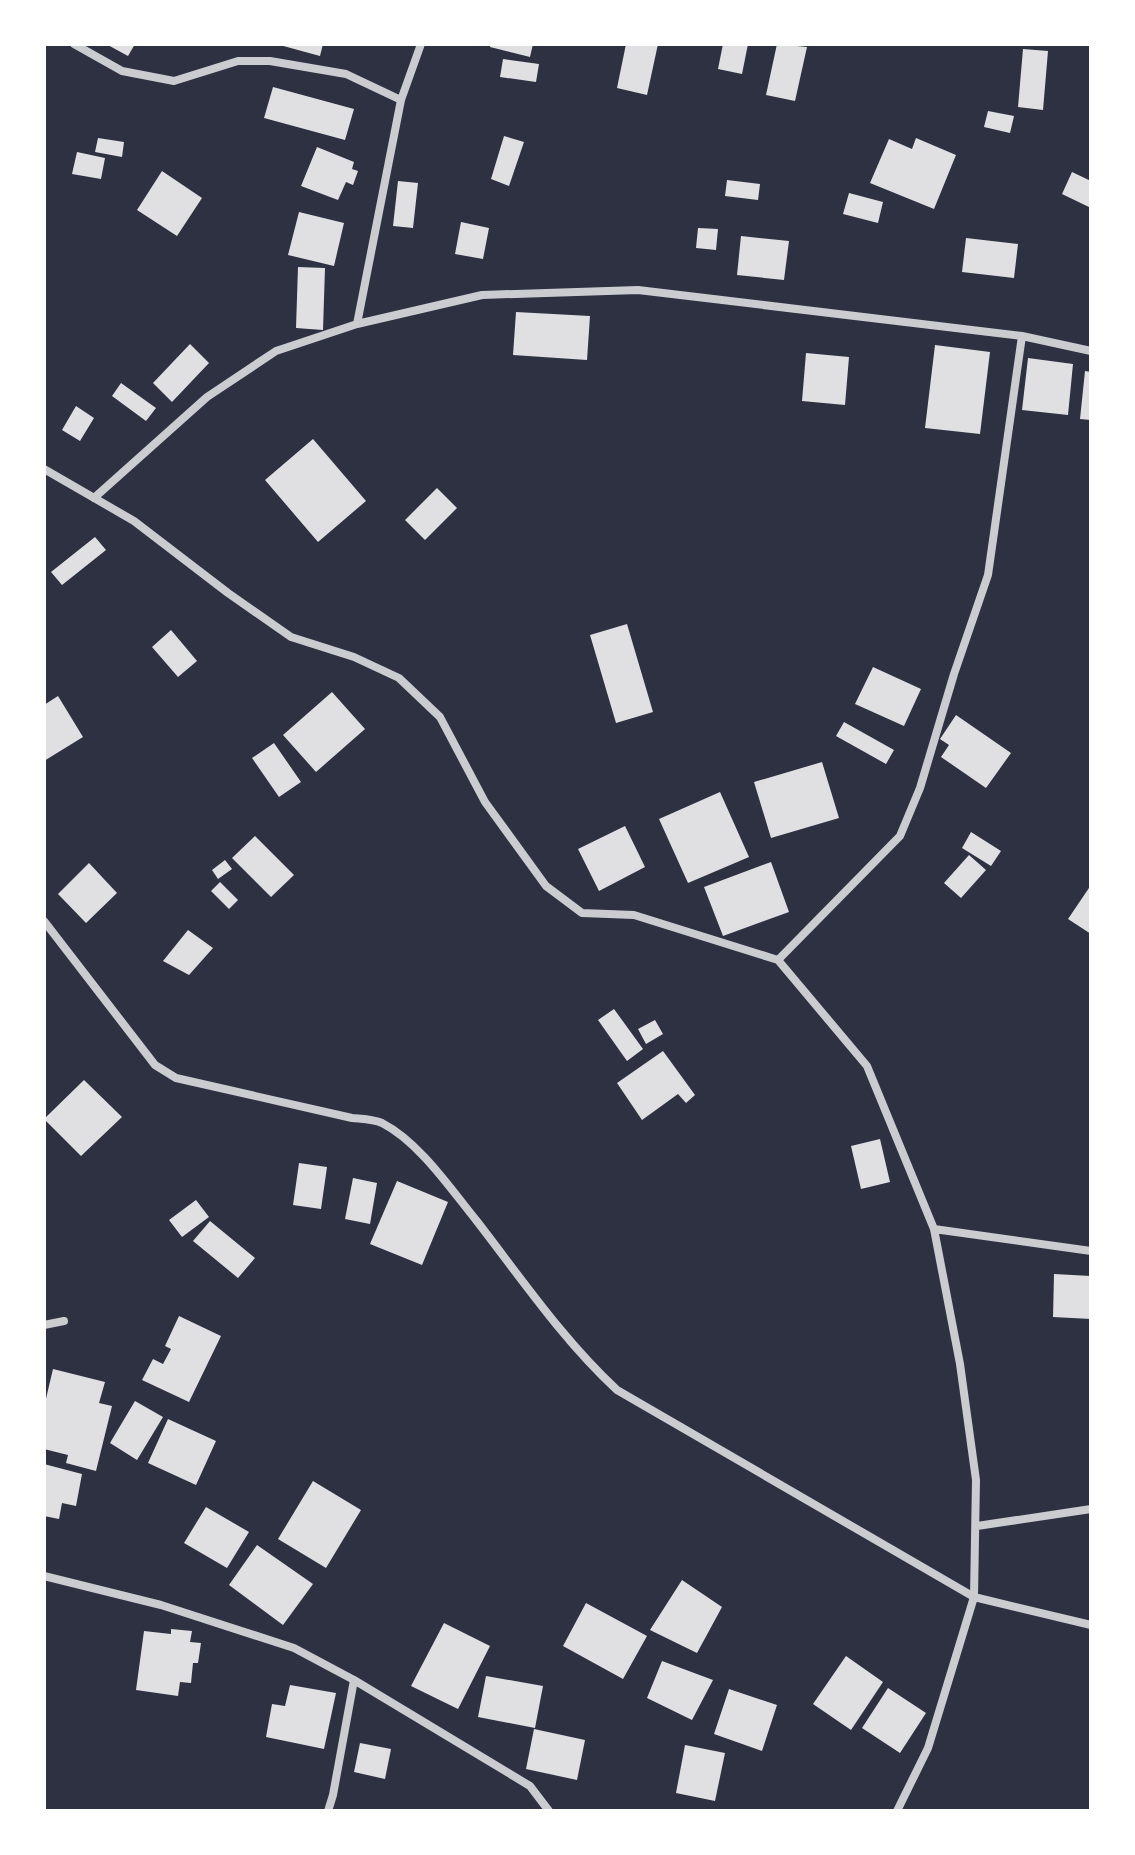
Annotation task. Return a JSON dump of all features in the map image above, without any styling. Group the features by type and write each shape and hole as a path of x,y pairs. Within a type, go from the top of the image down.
{"street":[{"path":"74,44 122,71 174,81 238,61 270,61 346,74 401,100"},
{"path":"357,324 401,100 421,44"},
{"path":"94,498 207,397 276,351 357,324 482,295 638,290 1022,336 1091,351"},
{"path":"778,960 900,836 920,788 988,575 1022,336"},
{"path":"44,469 134,521 291,637 354,657 399,678 440,717 485,802 546,886 582,913 634,915 778,960 867,1066 934,1229 960,1364 976,1480 974,1597 928,1748 897,1811"},
{"path":"44,921 155,1065 176,1078 379,1122 398,1135 438,1171 558,1325 596,1371 617,1390 974,1597 1091,1625"},
{"path":"934,1229 1091,1251"},
{"path":"44,1325 64,1321"},
{"path":"977,1526 1091,1509"},
{"path":"44,1576 161,1605 294,1648 354,1680 530,1786 549,1811"},
{"path":"328,1811 354,1680"}],"building":[{"path":"106,44 135,44 128,56"},
{"path":"276,44 323,44 320,56"},
{"path":"490,44 533,44 530,57 490,47"},
{"path":"626,44 658,44 647,95 617,88"},
{"path":"723,44 748,44 742,74 718,69"},
{"path":"777,44 807,47 795,101 766,95"},
{"path":"1023,49 1048,51 1043,110 1018,107"},
{"path":"503,59 539,64 536,82 500,77"},
{"path":"273,87 354,109 345,140 264,118"},
{"path":"988,111 1014,116 1010,133 984,127"},
{"path":"504,136 524,142 509,186 491,179"},
{"path":"98,138 124,142 122,157 95,152"},
{"path":"916,138 956,155 934,209 870,183 889,139 912,149"},
{"path":"317,147 354,162 352,169 358,171 353,185 346,182 338,200 301,186"},
{"path":"77,152 105,158 101,179 72,174"},
{"path":"162,171 202,198 177,236 137,210"},
{"path":"1072,172 1091,181 1091,208 1062,194"},
{"path":"727,180 760,184 758,200 725,196"},
{"path":"398,181 418,183 413,228 393,226"},
{"path":"849,193 883,202 878,223 843,214"},
{"path":"299,212 344,223 334,266 288,255"},
{"path":"461,222 489,228 483,259 455,254"},
{"path":"698,228 718,229 716,250 696,248"},
{"path":"741,236 789,241 784,280 737,275"},
{"path":"966,238 1018,244 1014,278 962,272"},
{"path":"298,267 325,268 323,330 296,328"},
{"path":"516,312 590,316 587,360 513,355"},
{"path":"190,344 209,363 172,402 153,383"},
{"path":"935,345 990,352 980,434 925,428"},
{"path":"806,353 849,357 845,405 802,401"},
{"path":"1028,358 1073,364 1068,415 1022,410"},
{"path":"1085,371 1091,372 1091,420 1080,419"},
{"path":"121,383 156,408 146,421 112,396"},
{"path":"76,406 94,418 80,441 62,430"},
{"path":"313,439 366,501 318,542 265,480"},
{"path":"437,488 457,508 425,540 405,520"},
{"path":"95,537 106,550 62,585 51,572"},
{"path":"627,624 653,712 616,723 590,635"},
{"path":"171,630 197,661 178,677 152,647"},
{"path":"873,667 921,689 904,726 855,704"},
{"path":"332,692 365,729 316,772 283,735"},
{"path":"58,696 83,737 44,761 44,705"},
{"path":"956,715 1011,753 986,788 941,757 949,745 940,739"},
{"path":"844,722 894,750 886,764 836,736"},
{"path":"274,743 301,782 279,797 252,758"},
{"path":"822,762 839,818 771,838 754,782"},
{"path":"720,792 749,857 688,883 659,819"},
{"path":"625,826 645,867 599,891 578,849"},
{"path":"971,832 1001,851 991,866 962,848"},
{"path":"255,836 294,875 271,897 232,858"},
{"path":"969,855 986,870 961,898 944,883"},
{"path":"225,860 232,869 218,879 212,870"},
{"path":"771,862 789,912 723,936 704,887"},
{"path":"89,863 117,893 86,923 58,894"},
{"path":"220,882 238,900 229,909 211,891"},
{"path":"1091,885 1091,934 1068,919"},
{"path":"188,930 213,948 189,975 163,961"},
{"path":"614,1009 643,1049 627,1061 598,1020"},
{"path":"655,1020 663,1034 646,1044 638,1029"},
{"path":"663,1051 695,1095 686,1103 678,1094 642,1120 617,1083"},
{"path":"84,1080 122,1117 81,1156 44,1119"},
{"path":"880,1139 890,1182 861,1189 851,1146"},
{"path":"299,1163 327,1167 321,1209 293,1205"},
{"path":"353,1178 377,1183 370,1224 345,1219"},
{"path":"397,1181 448,1202 422,1265 370,1244"},
{"path":"196,1200 209,1217 182,1237 169,1220"},
{"path":"210,1221 255,1258 238,1278 193,1241"},
{"path":"1054,1274 1091,1276 1091,1319 1053,1317"},
{"path":"179,1316 221,1336 189,1402 142,1380 153,1359 163,1364 171,1349 165,1346"},
{"path":"53,1369 105,1382 99,1403 112,1406 96,1471 66,1463 68,1455 44,1449 44,1407"},
{"path":"135,1401 163,1417 137,1460 110,1443"},
{"path":"168,1419 216,1441 196,1485 148,1463"},
{"path":"44,1464 82,1474 76,1506 62,1503 59,1519 44,1516"},
{"path":"313,1481 361,1510 326,1568 278,1539"},
{"path":"206,1507 249,1532 227,1568 184,1543"},
{"path":"257,1545 313,1584 283,1625 229,1585"},
{"path":"682,1580 722,1607 697,1653 650,1630"},
{"path":"586,1603 647,1636 623,1679 563,1646"},
{"path":"444,1623 490,1646 458,1709 411,1686"},
{"path":"171,1629 192,1631 190,1642 201,1643 198,1663 193,1663 191,1683 180,1682 178,1696 136,1690 144,1631 171,1634"},
{"path":"846,1656 883,1682 851,1730 813,1704"},
{"path":"662,1661 713,1680 692,1720 647,1698"},
{"path":"486,1676 543,1686 535,1728 478,1717"},
{"path":"290,1685 336,1693 324,1749 266,1737 272,1704 285,1706"},
{"path":"888,1688 926,1713 900,1753 862,1728"},
{"path":"729,1689 777,1705 762,1751 714,1734"},
{"path":"534,1729 585,1740 577,1780 526,1769"},
{"path":"360,1743 391,1749 385,1779 354,1772"},
{"path":"685,1745 725,1753 715,1801 676,1793"}]}
